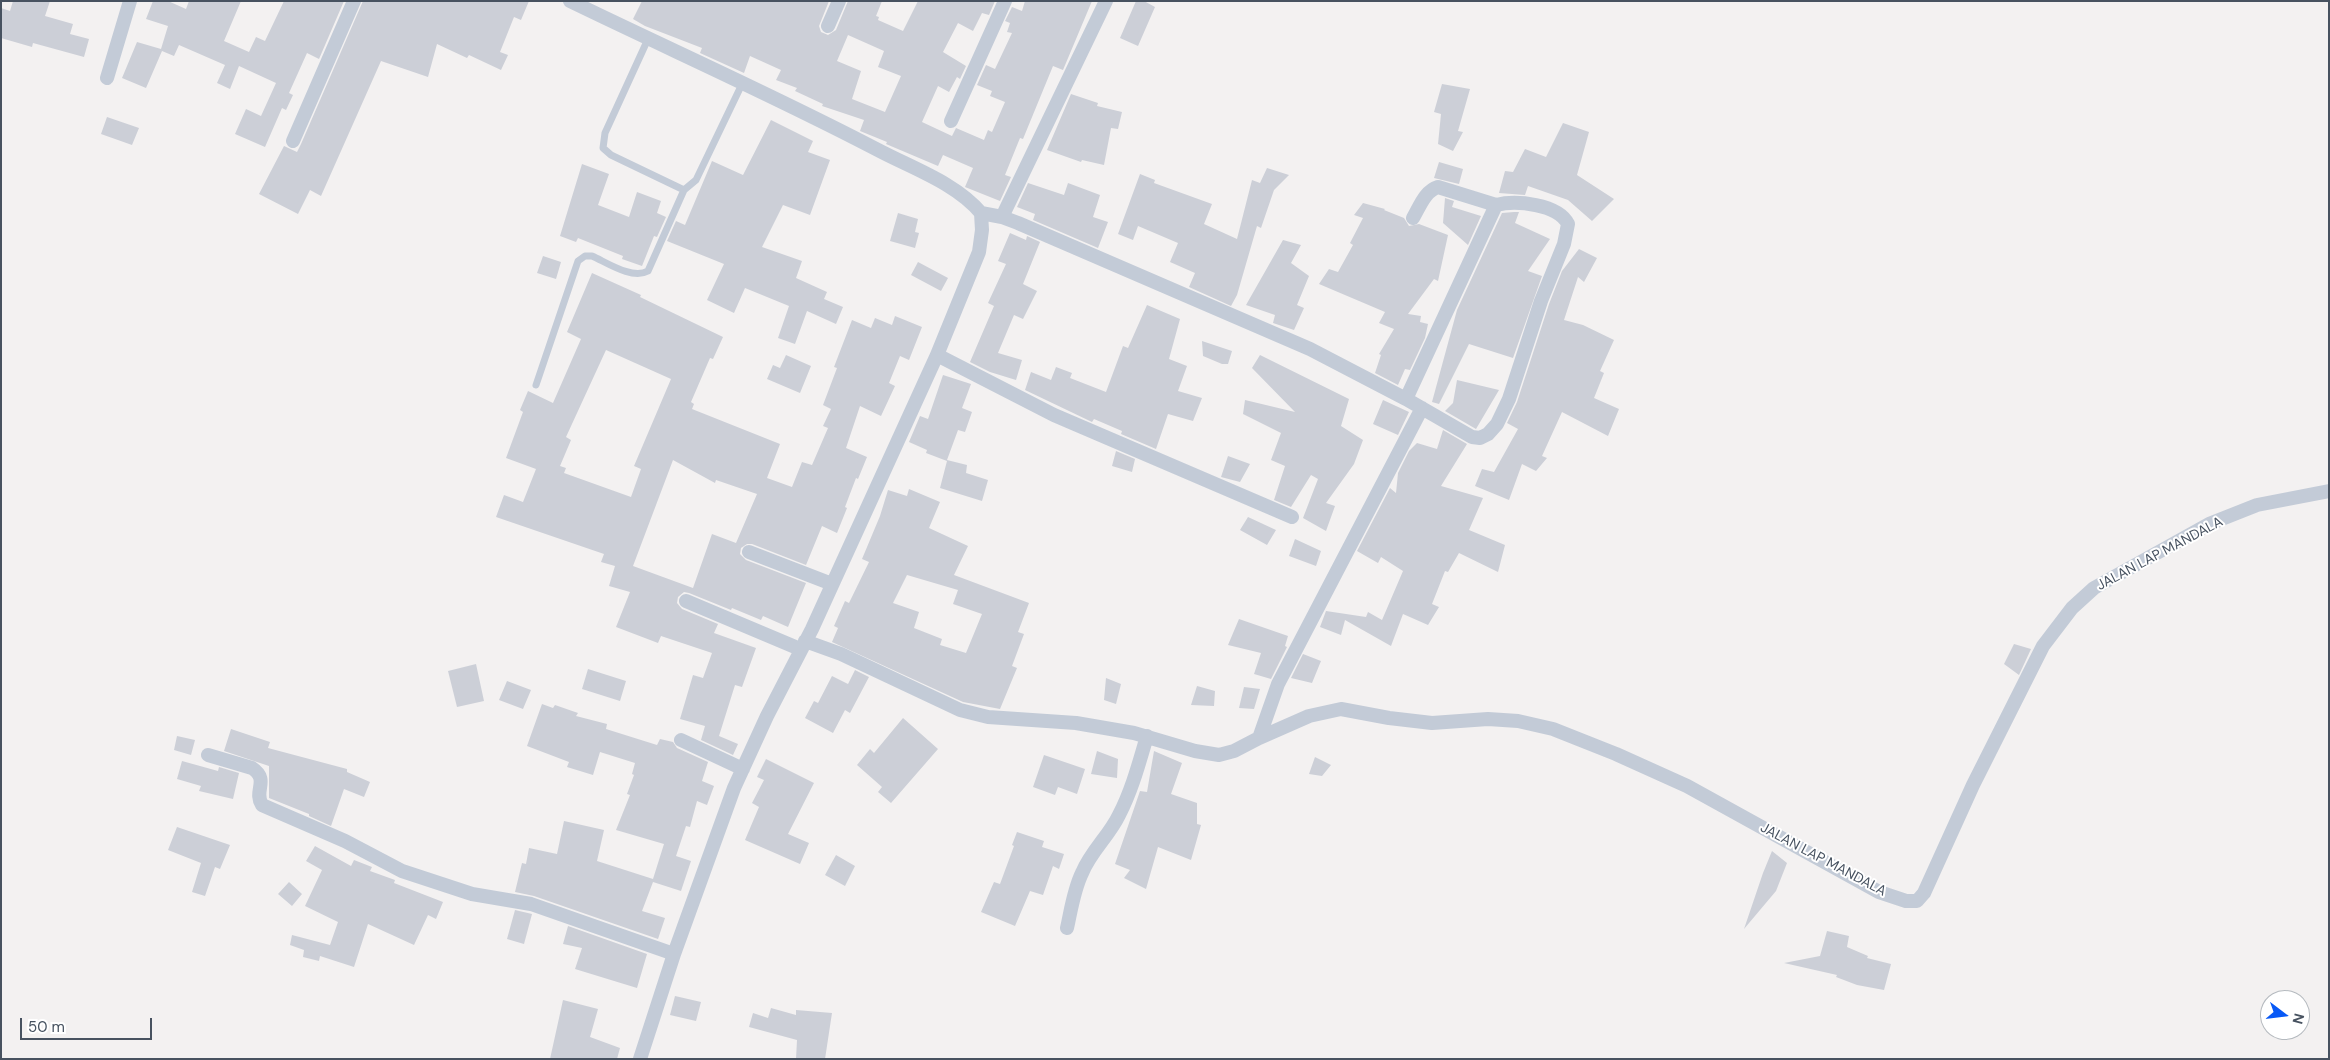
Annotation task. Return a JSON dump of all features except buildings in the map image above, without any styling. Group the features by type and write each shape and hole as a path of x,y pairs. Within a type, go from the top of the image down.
{"street":[{"path":"107,78 130,1"},
{"path":"293,141 354,1"},
{"path":"570,1 743,82 961,193 981,213 1002,217 1310,349 1406,399 1472,437 1480,438 1488,434 1497,424 1509,399 1541,301 1564,244 1568,224 1564,215 1555,211 1509,202 1496,205 1438,187 1431,189 1414,218"},
{"path":"828,26 839,1"},
{"path":"951,121 1005,1"},
{"path":"1002,217 1106,1"},
{"path":"1406,399 1496,205"},
{"path":"640,1059 674,954 734,788 832,584 938,355 979,252 982,230 981,213"},
{"path":"938,355 1054,415 1292,517"},
{"path":"686,601 803,645 841,654 960,710 988,717 1076,723 1147,736 1195,751 1219,755 1234,751 1259,738 1278,684 1422,408"},
{"name":"JALAN LAP MANDALA","path":"1259,738 1309,716 1341,709 1389,718 1432,723 1488,719 1518,721 1552,729 1616,754 1687,786 1879,892 1906,901 1916,901 1924,893 1973,785 2043,646 2072,608 2094,588 2209,524 2257,505 2329,491"},
{"path":"749,552 832,584"},
{"path":"1067,928 1081,873 1094,851 1109,834 1120,814 1133,784 1147,736"},
{"path":"681,740 743,769"},
{"path":"208,755 252,768 257,772 261,777 259,800 262,805 345,842 402,871 472,894 531,904 674,954"}],"lane":[{"path":"648,39 605,133 603,148 610,155 684,190"},
{"path":"536,384 578,261 585,256 592,256 631,273 643,274 648,271 684,190 696,180 743,82"}]}
